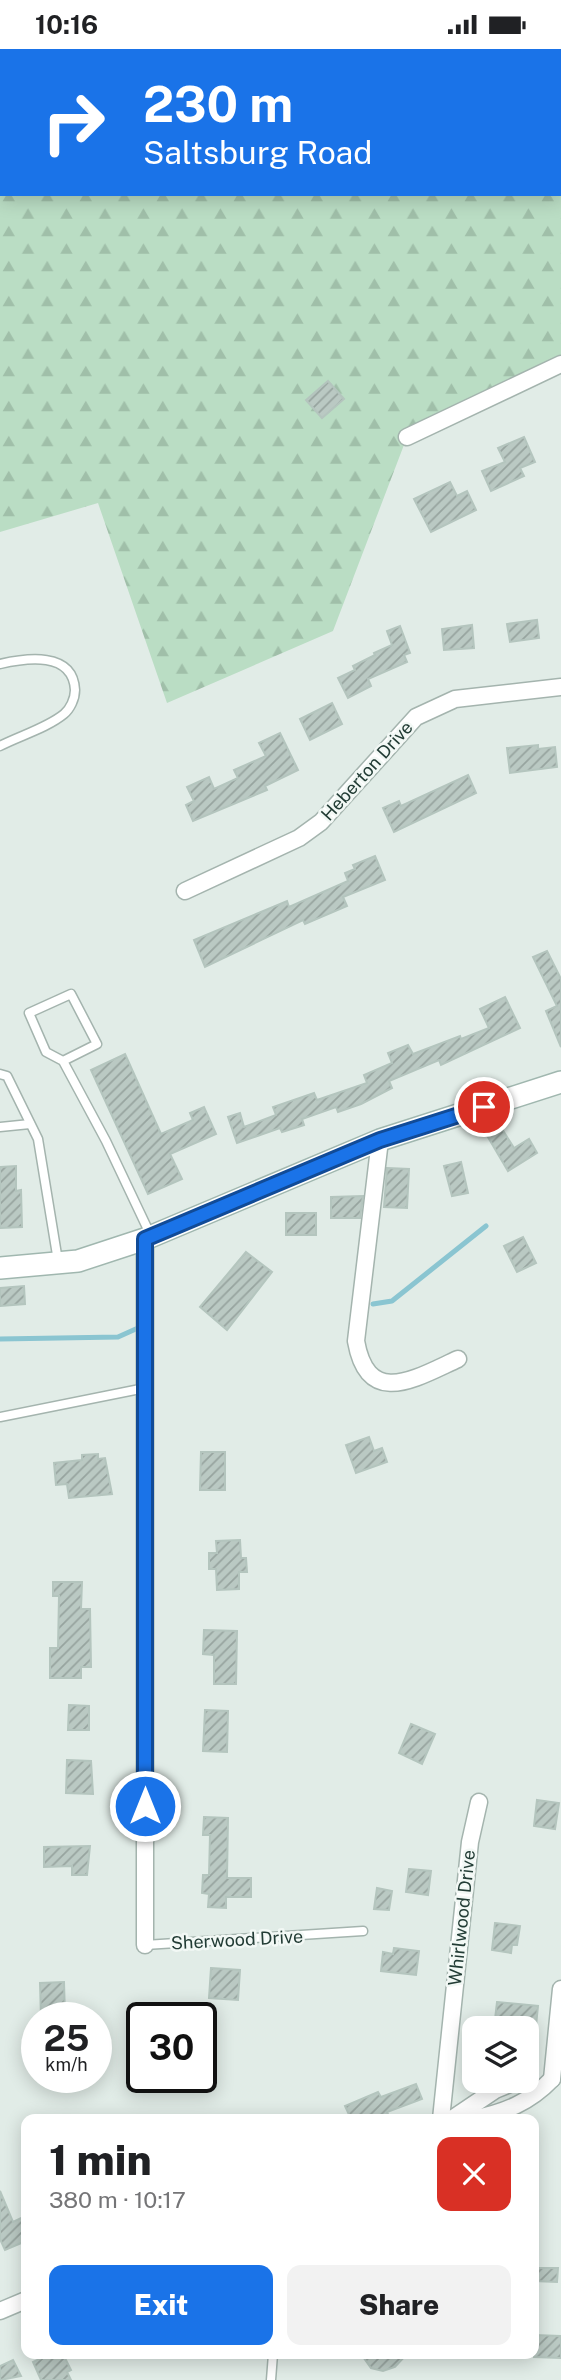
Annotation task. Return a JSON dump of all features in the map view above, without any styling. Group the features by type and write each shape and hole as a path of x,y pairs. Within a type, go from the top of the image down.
{"main road":[{"path":"0,1268 78,1261 148,1237 380,1140 561,1082"}],"street":[{"path":"407,437 561,364"},
{"name":"Heberton Drive","path":"185,891 299,838 321,822 416,717 455,699 561,687"},
{"path":"380,1140 356,1341 359,1360 376,1380 389,1385 407,1383 458,1359"},
{"name":"Sherwood Drive","path":"145,1945 145,1388 148,1237"},
{"name":"Whirlwood Drive","path":"442,2114 470,1842 479,1801"},
{"path":"494,2114 534,2098 556,2077 561,1989"},
{"path":"459,2114 491,2093"},
{"path":"0,2311 21,2302"}],"lane":[{"path":"0,664 44,659 62,664 71,676 75,690 74,700 64,714 0,746"},
{"path":"63,1061 97,1044 71,994 29,1013 46,1052 63,1061 106,1141 148,1237"},
{"path":"0,1074 6,1076 38,1139 58,1264"},
{"path":"0,1126 30,1124"},
{"path":"0,1417 145,1388"},
{"name":"Sherwood Drive","path":"145,1945 363,1931"},
{"path":"271,2380 273,2359"}],"green space":[{"path":"0,196 561,196 561,366 407,437 333,631 167,703 98,503 0,532"}],"building":[{"path":"328,381 344,399 322,418 306,400"},
{"path":"524,437 535,462 520,468 524,476 491,491 482,471 505,462 498,448"},
{"path":"450,482 457,496 467,491 476,510 431,532 414,499"},
{"path":"537,620 539,638 510,642 507,624"},
{"path":"472,625 474,648 444,650 442,629"},
{"path":"400,626 410,653 404,655 407,662 368,679 371,686 348,698 338,678 355,670 353,666 375,655 374,653 392,645 387,631"},
{"path":"332,703 342,724 310,740 300,719"},
{"path":"280,733 298,770 265,786 267,790 193,821 186,805 194,801 187,787 209,777 214,789 238,778 234,770 266,756 259,743"},
{"path":"538,745 538,749 555,747 557,767 510,773 507,748"},
{"path":"468,775 476,793 394,832 383,808 399,801 401,806"},
{"path":"375,856 385,880 343,897 347,906 305,924 303,920 205,967 194,940 287,901 289,907 348,881 345,873 355,869 353,865"},
{"path":"547,951 561,979 561,1047 546,1011 557,1006 533,957"},
{"path":"505,997 520,1028 441,1065 439,1060 389,1081 392,1088 361,1104 338,1112 336,1107 302,1119 304,1125 282,1132 280,1128 237,1143 228,1117 240,1113 244,1127 276,1115 273,1107 314,1093 317,1100 367,1083 364,1075 392,1063 388,1053 408,1045 413,1054 489,1028 480,1009"},
{"path":"125,1054 161,1134 193,1120 190,1113 204,1107 216,1134 170,1154 182,1179 148,1194 91,1070"},
{"path":"499,1124 514,1148 529,1139 537,1153 508,1171 485,1132"},
{"path":"461,1162 468,1193 452,1196 444,1166"},
{"path":"16,1166 16,1191 21,1190 22,1227 0,1228 0,1167"},
{"path":"387,1168 409,1169 407,1208 384,1207"},
{"path":"363,1196 360,1218 331,1218 331,1197"},
{"path":"286,1213 316,1213 316,1235 286,1235"},
{"path":"523,1237 536,1263 517,1272 504,1246"},
{"path":"246,1252 272,1272 227,1330 200,1307"},
{"path":"24,1286 25,1304 0,1306 0,1288"},
{"path":"369,1437 374,1451 382,1448 387,1462 356,1473 346,1445"},
{"path":"201,1452 225,1452 225,1490 200,1490"},
{"path":"98,1454 98,1459 105,1458 112,1494 69,1498 67,1484 56,1485 54,1463 82,1460 82,1455"},
{"path":"240,1540 241,1558 246,1558 247,1572 239,1572 239,1589 217,1590 216,1569 209,1569 209,1553 217,1553 216,1541"},
{"path":"53,1582 82,1582 81,1609 90,1609 91,1667 81,1667 81,1678 50,1678 50,1648 58,1648 59,1596 53,1596"},
{"path":"204,1630 237,1631 236,1684 214,1684 214,1655 203,1654"},
{"path":"69,1705 89,1706 89,1730 68,1730"},
{"path":"205,1710 228,1711 227,1752 203,1751"},
{"path":"411,1724 435,1734 422,1764 399,1753"},
{"path":"67,1760 91,1761 93,1794 66,1793"},
{"path":"537,1800 559,1803 555,1829 534,1826"},
{"path":"204,1817 228,1818 227,1878 251,1878 251,1897 226,1897 226,1908 208,1907 209,1894 202,1893 203,1875 209,1875 210,1835 203,1835"},
{"path":"90,1846 87,1875 72,1875 72,1866 44,1867 44,1847"},
{"path":"409,1869 431,1871 428,1895 406,1892"},
{"path":"377,1888 392,1891 389,1910 374,1909"},
{"path":"495,1923 520,1926 517,1945 512,1945 511,1953 492,1950"},
{"path":"394,1948 419,1951 416,1975 381,1971 383,1952 393,1954"},
{"path":"211,1968 240,1970 238,2000 209,1998"},
{"path":"64,1982 65,2002 41,2002 40,1983"},
{"path":"497,2002 538,2006 537,2016 495,2016"},
{"path":"416,2084 422,2099 387,2112 388,2114 349,2114 345,2106 378,2092 381,2097"},
{"path":"0,2191 13,2222 21,2218 21,2243 5,2250 0,2239"},
{"path":"539,2268 558,2268 557,2282 539,2281"},
{"path":"539,2335 561,2336 561,2358 539,2357"},
{"path":"39,2359 66,2359 71,2370 67,2372 71,2380 41,2380 33,2362"},
{"path":"365,2359 402,2359 395,2367 383,2371 371,2368"},
{"path":"13,2360 21,2376 0,2380 0,2366"}],"waterway":[{"path":"373,1304 392,1301 486,1226"},
{"path":"0,1339 118,1337 138,1328"}],"route":[{"path":"145,1806 145,1239 380,1140 484,1107"}]}
